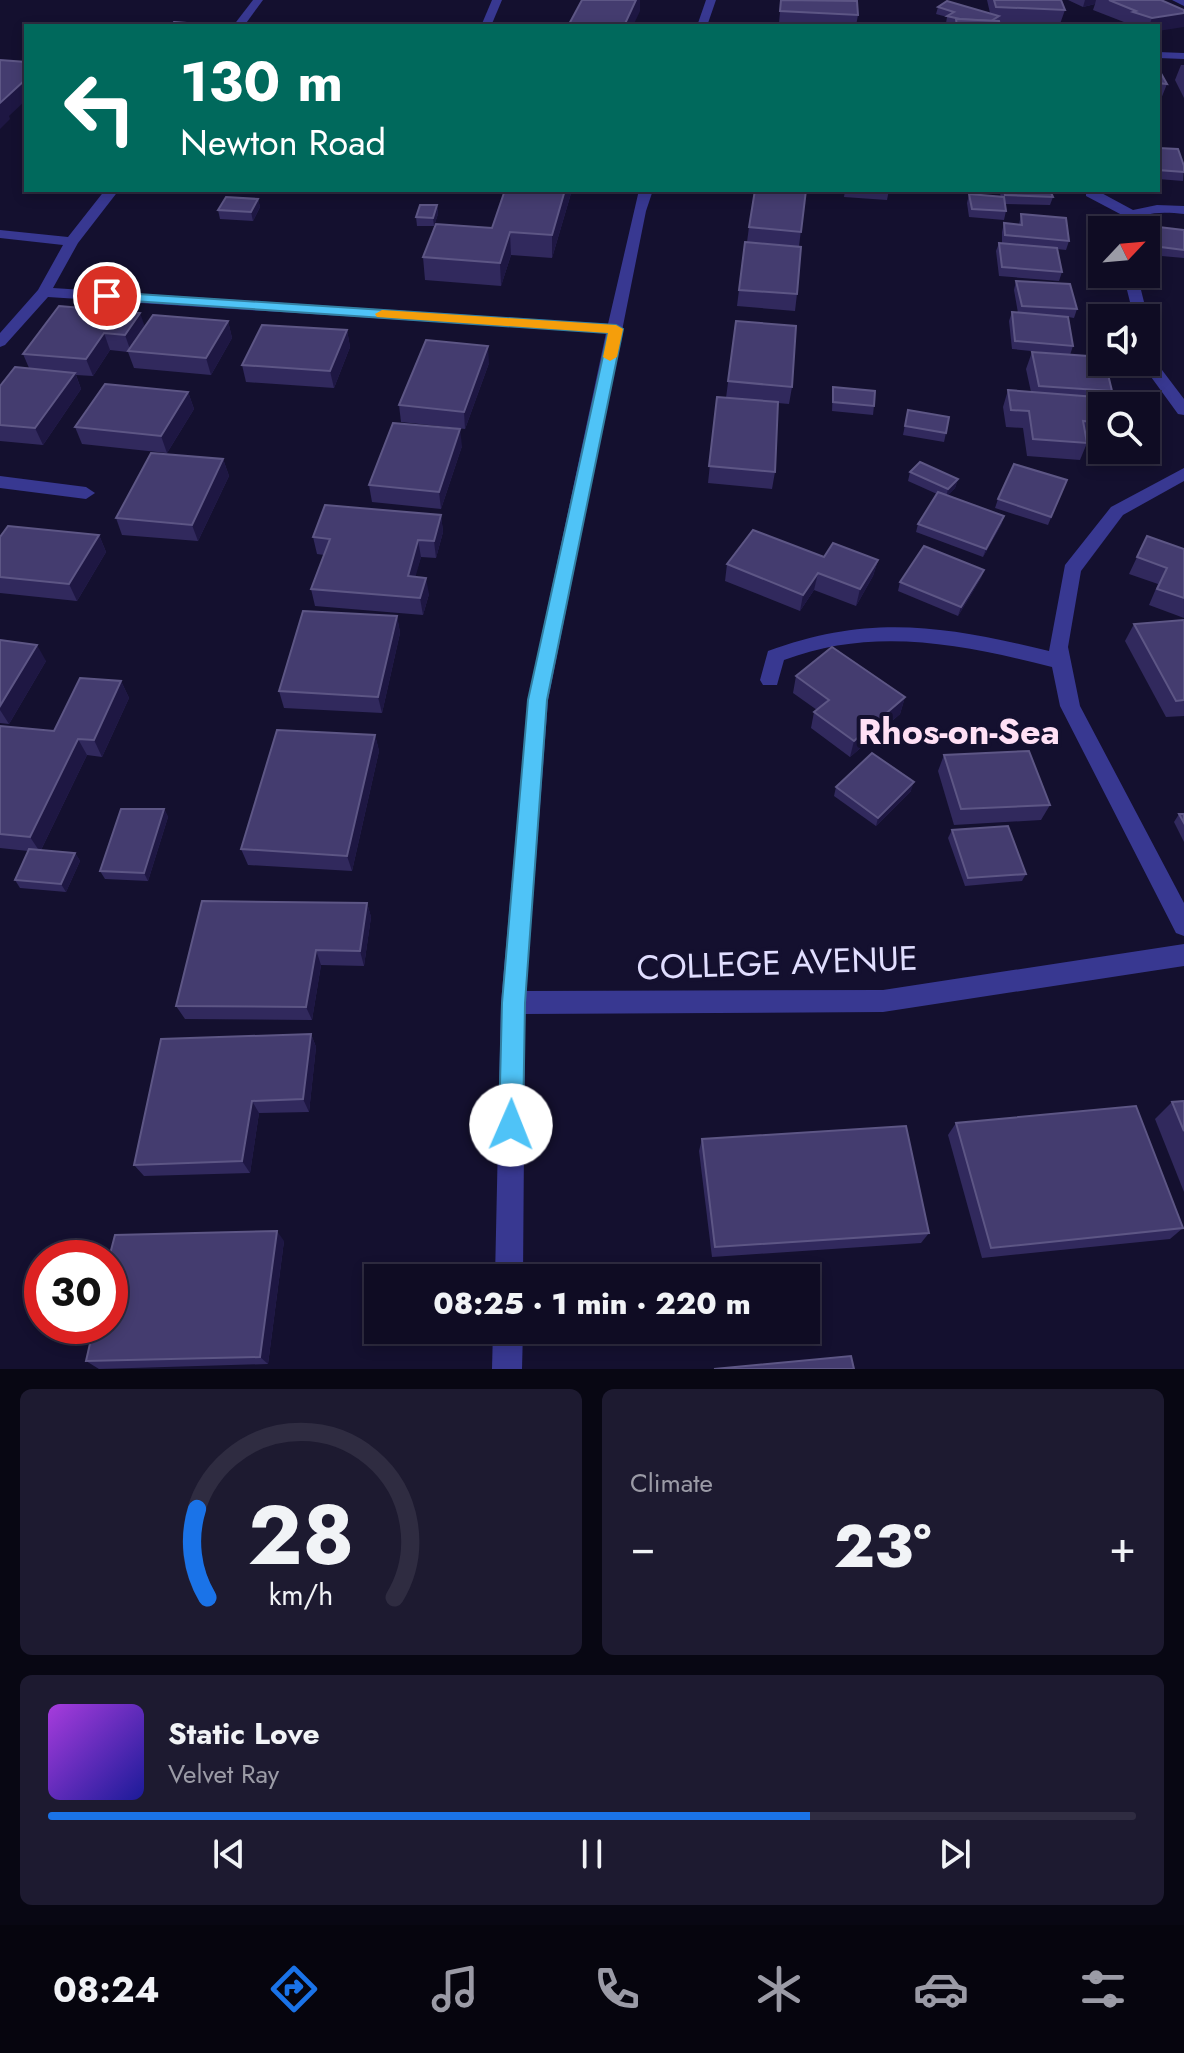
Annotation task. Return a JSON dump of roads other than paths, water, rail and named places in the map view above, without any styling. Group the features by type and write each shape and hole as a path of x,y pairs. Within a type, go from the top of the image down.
{"street":[{"path":"246,0 258,0"},
{"path":"240,24 258,0"},
{"path":"487,24 497,0"},
{"path":"703,24 711,0"},
{"path":"1177,0 1184,3"},
{"path":"1160,55 1184,56"},
{"path":"0,342 44,292 72,242 110,192"},
{"path":"509,1264 513,1003 538,700 645,192"},
{"path":"1091,193 1130,214 1148,208 1184,210"},
{"path":"0,234 72,242"},
{"path":"44,292 616,329"},
{"path":"1158,376 1184,410"},
{"path":"1184,474 1117,511 1072,570 1058,647 1070,706 1184,926"},
{"path":"0,482 86,493"},
{"path":"770,680 775,656 802,643 839,634 930,633 985,642 1062,662"},
{"name":"COLLEGE AVENUE","path":"513,1003 883,1001 1184,955"},
{"path":"507,1369 508,1344"}],"district":[{"name":"Rhos-on-Sea","path":"959,731"}]}
